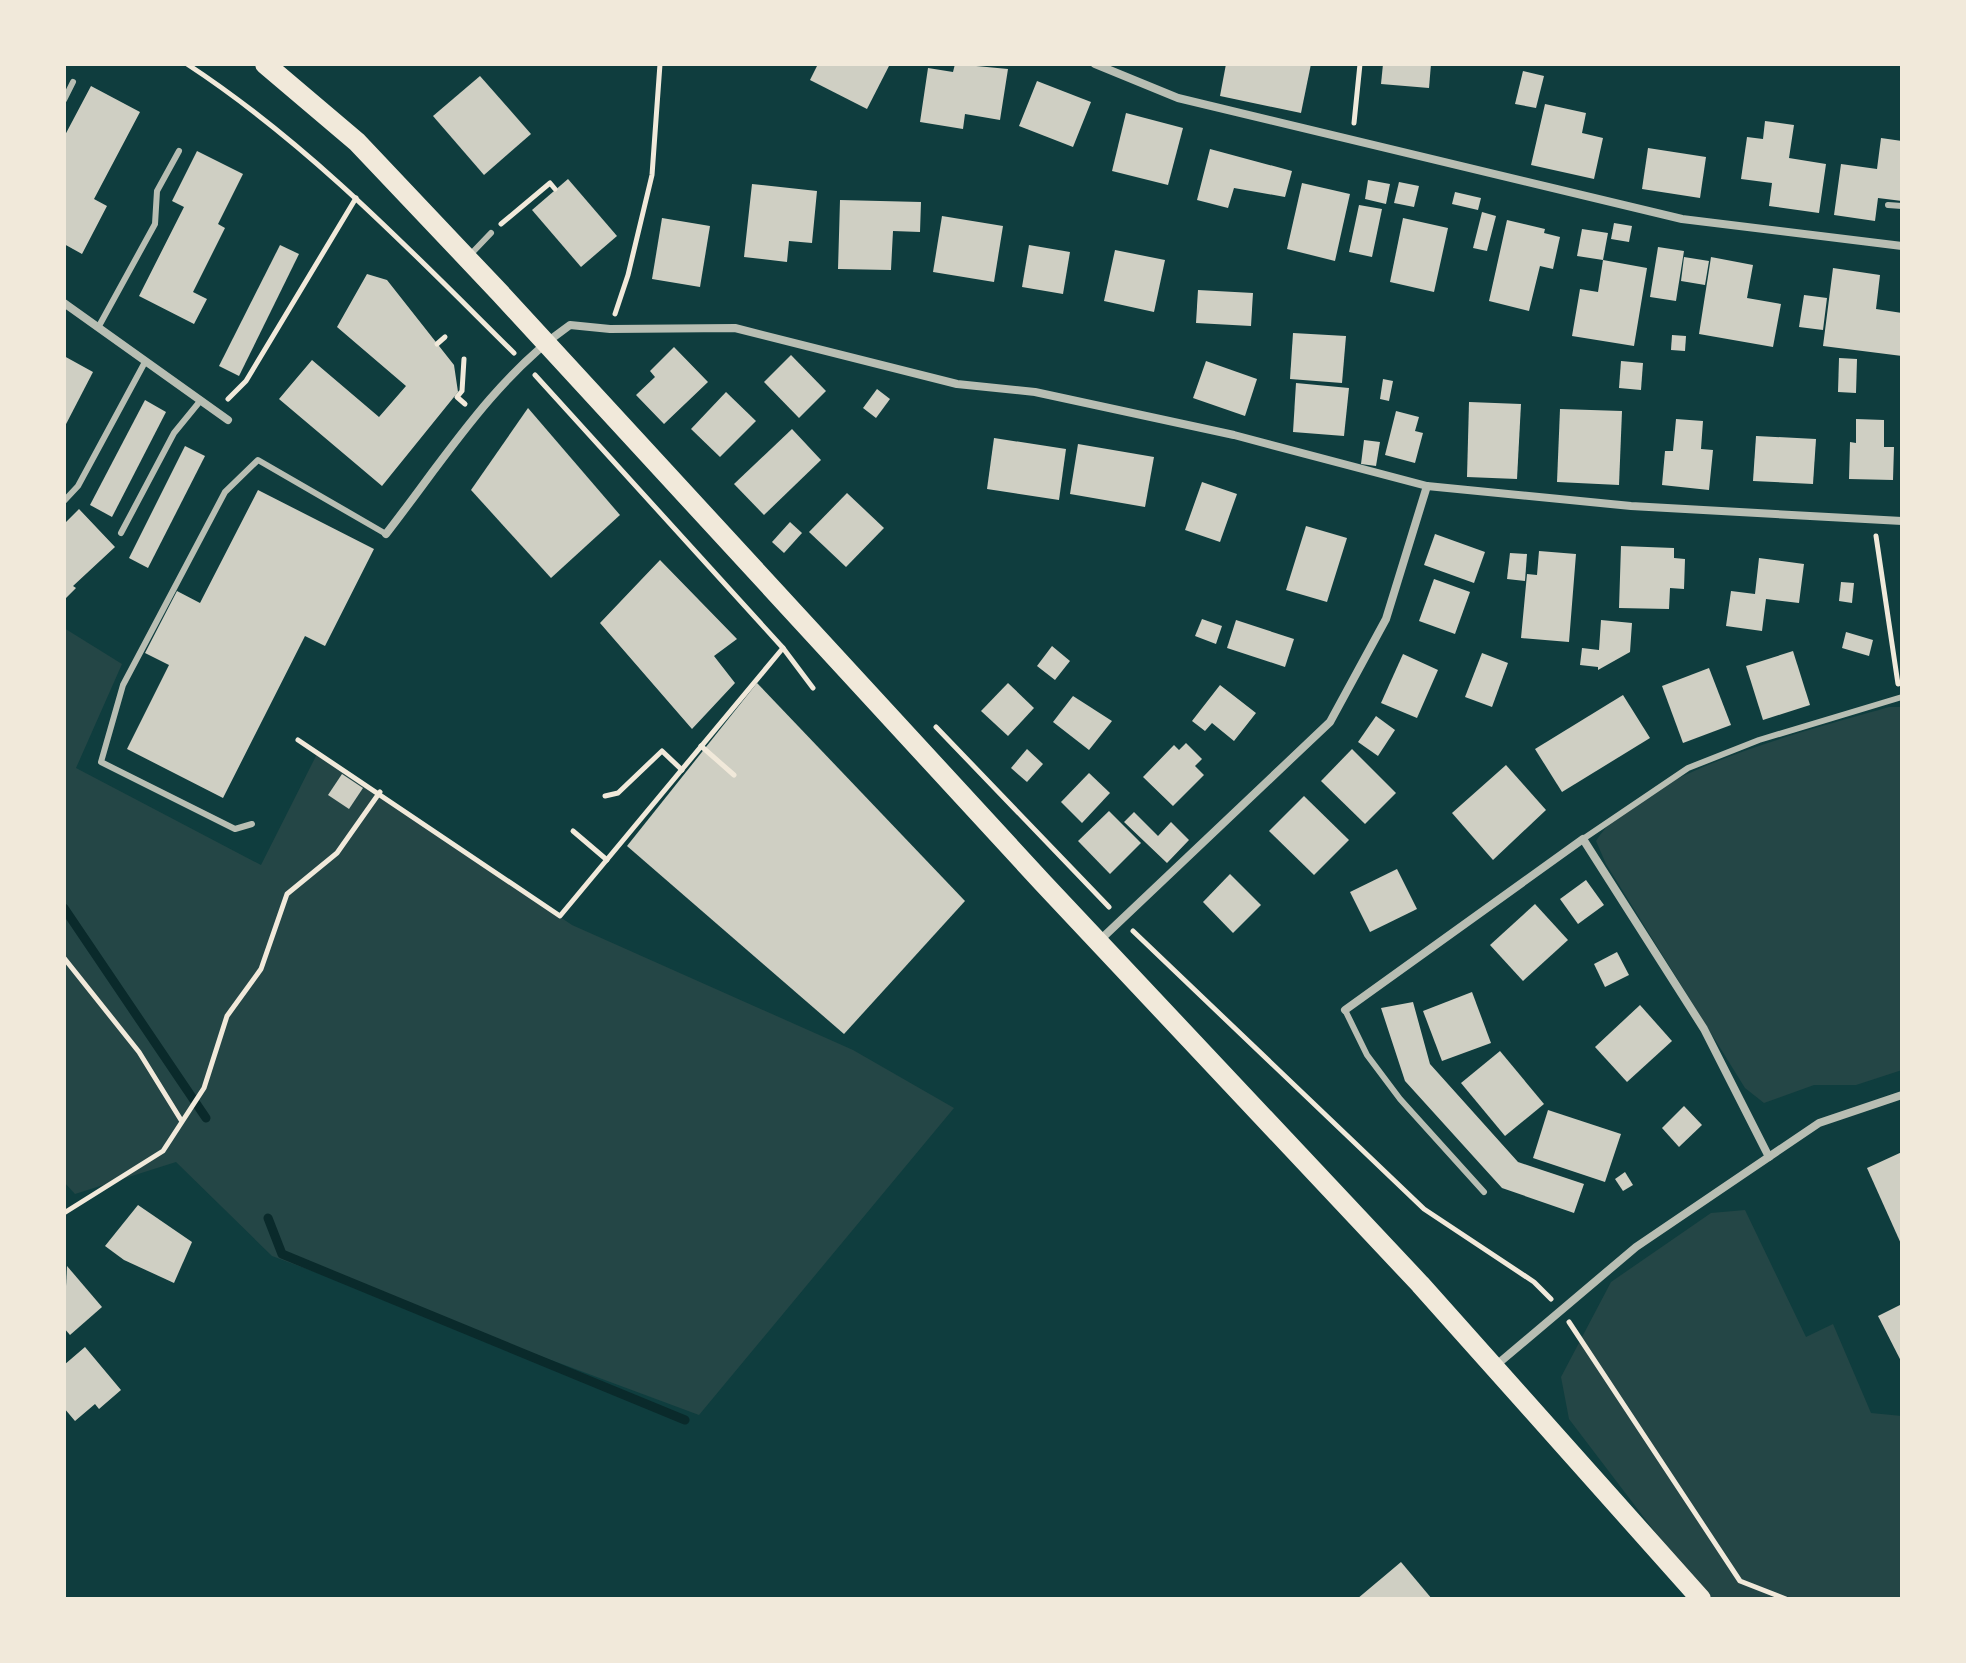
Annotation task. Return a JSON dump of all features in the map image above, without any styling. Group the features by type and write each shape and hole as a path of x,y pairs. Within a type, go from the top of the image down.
{"main road":[{"path":"265,64 357,142 546,343 1494,1367 1701,1599"}],"street":[{"path":"1095,64 1178,98 1682,219 1902,246"},
{"path":"64,304 228,420"},
{"path":"386,534 477,415 523,363 570,325 610,329 735,328 957,384 1035,392 1234,435 1427,486 1631,506 1902,521"},
{"path":"1099,941 1330,722 1386,619 1427,486"},
{"path":"1345,1010 1583,839 1704,1029 1769,1157"},
{"path":"1494,1367 1636,1247 1819,1123 1902,1095"}],"lane":[{"path":"64,100 73,82"},
{"path":"99,326 155,224 157,191 179,151"},
{"path":"1888,205 1902,206"},
{"path":"466,258 491,233"},
{"path":"64,501 78,486 145,362"},
{"path":"121,533 174,433 201,400"},
{"path":"252,824 235,829 101,762 123,685 225,492 258,460 386,534"},
{"path":"1583,839 1688,768 1759,740 1902,697"},
{"path":"1345,1010 1367,1055 1400,1099 1484,1192"}],"path":[{"path":"187,64 239,98 356,198 523,363 783,648 813,688"},
{"path":"610,329 628,275 652,175 660,64"},
{"path":"1353,140 1360,64"},
{"path":"491,233 550,183 555,189"},
{"path":"216,411 246,381 356,198"},
{"path":"437,344 445,337"},
{"path":"464,359 462,391 457,397 465,404"},
{"path":"1873,519 1902,697"},
{"path":"298,740 380,792 560,916 783,648"},
{"path":"929,720 1120,919 1424,1209 1534,1282 1561,1310 1740,1581 1786,1599"},
{"path":"701,746 734,775"},
{"path":"605,796 618,793 662,751 682,770"},
{"path":"64,1213 163,1151 204,1088 227,1016 261,969 287,894 337,853 380,792"},
{"path":"573,831 607,860"},
{"path":"64,958 139,1052 181,1120"}],"shaded area":[{"path":"64,628 122,664 76,768 261,865 317,754 572,925 853,1050 954,1108 699,1415 272,1256 176,1162 75,1194 64,1182"},
{"path":"1889,707 1902,707 1902,1070 1856,1085 1814,1085 1764,1103 1745,1088 1606,864 1596,841 1618,816 1649,794 1687,774 1774,741"},
{"path":"1745,1210 1806,1337 1833,1324 1871,1413 1902,1416 1902,1599 1706,1599 1569,1419 1561,1377 1611,1282 1711,1213"}],"building":[{"path":"818,64 890,64 867,109 810,80"},
{"path":"955,64 1008,69 1000,120 965,114 963,129 920,122 928,68 953,72"},
{"path":"1226,64 1311,64 1301,113 1220,96"},
{"path":"1383,64 1431,64 1429,88 1381,84"},
{"path":"1523,71 1544,76 1536,108 1515,104"},
{"path":"480,76 531,134 484,175 433,116"},
{"path":"1037,81 1091,102 1073,147 1019,126"},
{"path":"91,86 140,112 94,199 107,206 82,254 64,244 64,137"},
{"path":"1545,104 1586,113 1582,133 1603,138 1594,179 1531,165"},
{"path":"1126,113 1183,128 1168,185 1112,171"},
{"path":"1765,121 1794,125 1789,158 1826,164 1819,213 1769,206 1772,183 1741,179 1747,137 1763,139"},
{"path":"1881,138 1902,141 1902,201 1878,198 1875,221 1834,215 1841,164 1877,169"},
{"path":"1648,148 1706,157 1700,198 1642,189"},
{"path":"1210,149 1292,171 1285,197 1234,188 1228,208 1197,200"},
{"path":"197,151 243,174 218,224 225,228 193,292 207,299 194,324 139,296 184,207 172,201"},
{"path":"568,179 617,236 581,267 532,210"},
{"path":"1368,180 1390,184 1386,204 1365,199"},
{"path":"1399,182 1419,186 1414,207 1394,203"},
{"path":"1302,183 1350,194 1335,261 1287,249"},
{"path":"752,184 817,191 812,243 789,241 787,262 744,257"},
{"path":"1455,192 1481,198 1478,210 1452,204"},
{"path":"840,200 921,202 920,232 893,231 891,270 838,269"},
{"path":"1359,205 1382,209 1372,257 1349,252"},
{"path":"1482,212 1496,216 1487,251 1473,248"},
{"path":"942,216 1003,226 994,282 933,272"},
{"path":"662,218 710,226 700,287 652,279"},
{"path":"1403,218 1448,228 1434,292 1390,282"},
{"path":"1507,220 1545,229 1544,233 1560,237 1553,269 1540,266 1529,311 1489,301"},
{"path":"1614,223 1632,226 1629,242 1611,239"},
{"path":"1582,229 1608,233 1603,260 1577,256"},
{"path":"280,245 299,254 239,376 219,366"},
{"path":"1029,245 1070,252 1063,294 1022,287"},
{"path":"1658,247 1684,251 1676,301 1650,297"},
{"path":"1115,250 1165,260 1154,312 1104,301"},
{"path":"1684,257 1709,261 1705,285 1681,281"},
{"path":"1711,257 1753,265 1747,298 1781,304 1773,347 1699,334"},
{"path":"1603,260 1647,268 1634,346 1572,336 1580,289 1598,292"},
{"path":"1833,268 1880,275 1876,309 1902,313 1902,356 1823,346"},
{"path":"367,274 387,280 454,365 458,392 382,486 279,399 312,360 379,417 406,386 337,327"},
{"path":"1198,290 1253,293 1251,326 1196,323"},
{"path":"1804,295 1827,298 1823,330 1799,327"},
{"path":"1293,333 1346,336 1342,383 1290,379"},
{"path":"1672,335 1686,336 1685,351 1671,350"},
{"path":"674,347 708,382 664,424 636,395 655,377 650,371"},
{"path":"791,355 826,391 799,418 764,382"},
{"path":"64,356 93,372 64,428"},
{"path":"1839,358 1857,359 1856,393 1838,392"},
{"path":"1206,361 1257,379 1245,416 1193,398"},
{"path":"1621,361 1643,363 1641,390 1619,388"},
{"path":"1383,379 1393,381 1389,401 1380,399"},
{"path":"1296,383 1349,388 1344,436 1293,432"},
{"path":"877,389 890,399 876,418 863,408"},
{"path":"726,392 756,421 720,457 691,429"},
{"path":"145,400 166,412 112,517 90,505"},
{"path":"1469,402 1521,404 1517,479 1467,477"},
{"path":"528,408 620,515 551,578 471,490"},
{"path":"1560,409 1622,411 1619,485 1557,482"},
{"path":"1396,411 1419,417 1415,431 1423,433 1415,463 1385,455"},
{"path":"1676,419 1703,421 1701,449 1713,450 1709,490 1662,485 1665,451 1673,451"},
{"path":"1856,419 1884,420 1884,447 1894,447 1893,480 1849,479 1850,442 1856,443"},
{"path":"792,429 821,460 764,515 734,484"},
{"path":"1756,436 1816,439 1813,484 1753,481"},
{"path":"994,438 1066,449 1059,500 987,489"},
{"path":"1364,440 1380,442 1376,466 1361,464"},
{"path":"1078,444 1154,457 1145,507 1070,494"},
{"path":"185,446 205,456 148,568 129,558"},
{"path":"1202,482 1237,494 1220,542 1185,530"},
{"path":"258,490 374,549 325,646 305,636 223,798 127,749 169,665 145,653 177,591 200,603"},
{"path":"847,493 884,528 846,567 809,532"},
{"path":"79,509 115,547 73,586 76,588 64,600 64,524"},
{"path":"790,522 802,533 784,553 772,542"},
{"path":"1306,526 1347,538 1327,602 1286,590"},
{"path":"1435,534 1485,552 1474,583 1424,565"},
{"path":"1621,546 1674,548 1674,558 1685,559 1684,589 1670,588 1669,609 1619,608"},
{"path":"1539,551 1576,554 1569,642 1521,638 1527,574 1537,575"},
{"path":"1510,553 1527,554 1525,581 1507,579"},
{"path":"1759,558 1804,564 1799,603 1766,599 1762,631 1726,626 1731,591 1755,594"},
{"path":"660,560 737,639 714,656 735,683 692,729 600,623"},
{"path":"1434,579 1470,592 1455,634 1419,621"},
{"path":"1841,582 1854,583 1852,603 1839,601"},
{"path":"1202,619 1222,626 1216,644 1195,636"},
{"path":"1236,620 1294,639 1285,667 1227,648"},
{"path":"1601,620 1632,623 1630,652 1598,670 1598,667 1580,665 1582,648 1599,650"},
{"path":"1846,632 1873,640 1869,656 1842,648"},
{"path":"1052,646 1070,661 1055,680 1037,666"},
{"path":"1793,651 1810,705 1763,720 1746,666"},
{"path":"1482,653 1508,663 1492,707 1465,697"},
{"path":"1403,654 1438,670 1417,718 1381,703"},
{"path":"1709,668 1731,725 1683,743 1662,686"},
{"path":"757,683 965,901 844,1034 627,846"},
{"path":"1008,683 1034,708 1008,736 981,711"},
{"path":"1220,685 1256,713 1234,741 1212,723 1205,731 1192,721"},
{"path":"1623,695 1650,738 1562,792 1535,749"},
{"path":"1073,696 1112,721 1089,750 1053,722"},
{"path":"1376,716 1395,730 1378,756 1358,742"},
{"path":"1186,743 1202,759 1195,766 1204,775 1173,806 1143,777 1174,745 1179,750"},
{"path":"1027,749 1043,764 1027,782 1011,768"},
{"path":"1352,749 1396,793 1365,824 1321,781"},
{"path":"1506,765 1546,810 1493,860 1452,813"},
{"path":"1089,773 1110,793 1082,823 1061,802"},
{"path":"342,774 363,788 349,809 328,795"},
{"path":"1304,796 1349,840 1314,875 1269,831"},
{"path":"1109,811 1141,843 1110,874 1078,841"},
{"path":"1134,812 1158,836 1171,822 1189,840 1167,863 1124,822"},
{"path":"1397,869 1417,909 1370,932 1350,892"},
{"path":"1230,874 1261,905 1233,933 1203,902"},
{"path":"1586,880 1604,905 1578,924 1560,899"},
{"path":"1535,904 1568,940 1523,981 1490,945"},
{"path":"1617,952 1629,975 1605,987 1594,964"},
{"path":"1472,992 1491,1043 1442,1061 1423,1011"},
{"path":"1413,1002 1430,1064 1518,1162 1584,1184 1574,1213 1502,1188 1405,1081 1381,1008"},
{"path":"1640,1005 1672,1041 1627,1082 1595,1047"},
{"path":"1500,1051 1544,1104 1505,1136 1461,1083"},
{"path":"1684,1106 1702,1125 1679,1147 1662,1128"},
{"path":"1548,1110 1621,1134 1605,1182 1533,1158"},
{"path":"1902,1152 1902,1246 1867,1168"},
{"path":"1625,1172 1633,1185 1623,1191 1615,1179"},
{"path":"138,1205 192,1242 174,1283 124,1260 105,1246"},
{"path":"67,1266 102,1307 70,1335 64,1328"},
{"path":"1902,1304 1902,1363 1878,1316"},
{"path":"85,1347 121,1390 99,1409 95,1404 75,1421 64,1408 64,1365"},
{"path":"1401,1562 1432,1599 1357,1599"}],"waterway":[{"path":"64,908 206,1118"},
{"path":"268,1218 282,1254 685,1420"}]}
